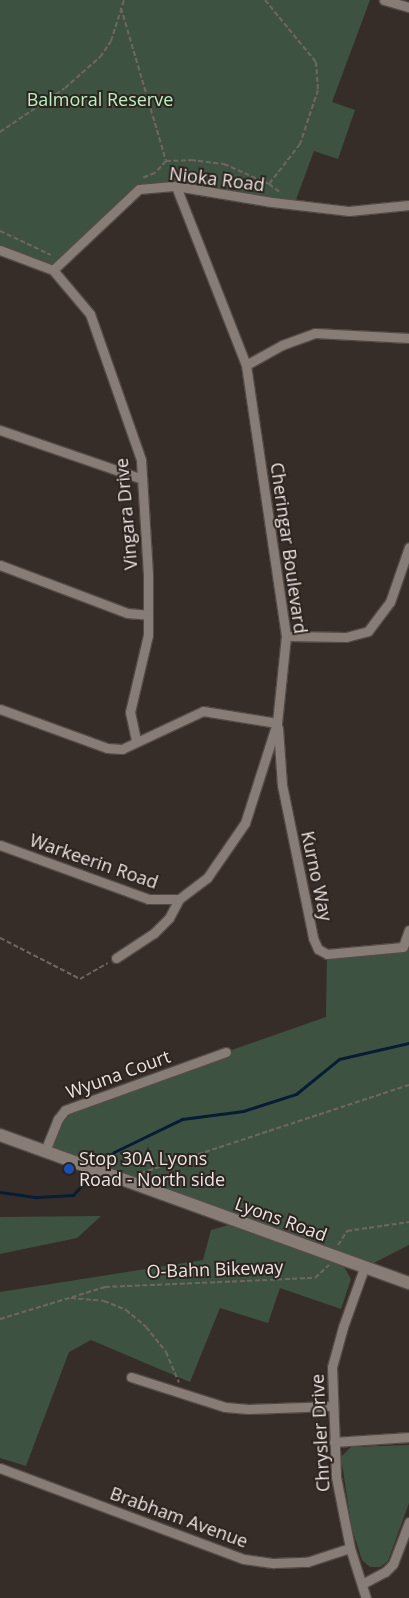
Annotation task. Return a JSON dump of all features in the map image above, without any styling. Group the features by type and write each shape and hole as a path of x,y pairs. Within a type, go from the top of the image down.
{"street":[{"path":"384,0 409,7"},
{"name":"Nioka Road","path":"52,270 139,189 176,186 349,211 409,205"},
{"name":"Cheringar Boulevard","path":"116,958 154,933 169,918 179,899 207,878 246,823 278,723 286,636 246,365 176,186"},
{"name":"Vingara Drive","path":"0,250 52,270 90,314 141,460 148,635 130,712 136,741"},
{"path":"246,365 282,344 315,333 409,338"},
{"path":"0,430 142,479"},
{"path":"286,636 346,637 368,631 390,602 409,547"},
{"path":"0,565 127,613 148,615"},
{"path":"0,709 107,748 122,749 203,711 278,723"},
{"name":"Kurno Way","path":"278,723 282,785 313,938 318,949 327,954 403,947 409,930"},
{"name":"Warkeerin Road","path":"0,845 148,899 179,899"},
{"name":"Wyuna Court","path":"45,1151 58,1119 65,1110 226,1052"},
{"name":"Lyons Road","path":"0,1135 409,1283"},
{"name":"Chrysler Drive","path":"364,1268 336,1348 332,1367 336,1477 350,1548 366,1598"},
{"path":"131,1377 218,1405 248,1409 333,1406"},
{"path":"334,1442 409,1437"},
{"name":"Brabham Avenue","path":"0,1468 244,1559 274,1564 307,1562 350,1548"},
{"path":"362,1584 385,1572 392,1564 409,1522"}],"path":[{"path":"0,132 64,88 100,57 111,41 124,0"},
{"path":"264,0 316,62 318,90 300,144 270,184"},
{"path":"121,8 166,161"},
{"path":"139,180 155,174 166,161 191,160 224,164 270,184 285,197"},
{"path":"0,231 51,254"},
{"path":"0,938 80,979 116,958"},
{"path":"140,1174 267,1134 409,1085"},
{"name":"O-Bahn Bikeway","path":"0,1319 105,1286 141,1283 175,1285 314,1278 328,1268 347,1231 409,1222"},
{"path":"69,1297 111,1304 126,1310 146,1327 166,1352 183,1394"}],"green space":[{"name":"Balmoral Reserve","path":"0,0 370,0 332,102 355,110 338,159 314,151 294,205 176,186 139,189 53,270 0,250"},
{"path":"403,947 409,950 409,1245 364,1268 45,1151 55,1126 81,1103 326,1017 327,954"},
{"path":"101,1216 77,1238 0,1254 0,1217"},
{"path":"232,1224 343,1265 351,1279 341,1309 280,1288 268,1323 220,1308 190,1382 91,1340 69,1352 26,1466 0,1458 0,1292 203,1260 211,1230"},
{"path":"409,1445 409,1503 388,1561 380,1567 370,1567 362,1560 352,1529 341,1457 351,1447"}],"waterway":[{"path":"101,1165 114,1152 182,1119 243,1111 296,1094 339,1059 409,1043"},
{"path":"0,1192 37,1197 73,1195 91,1175"}],"place":[{"name":"Stop 30A Lyons Road - North side","path":"69,1169"}]}
